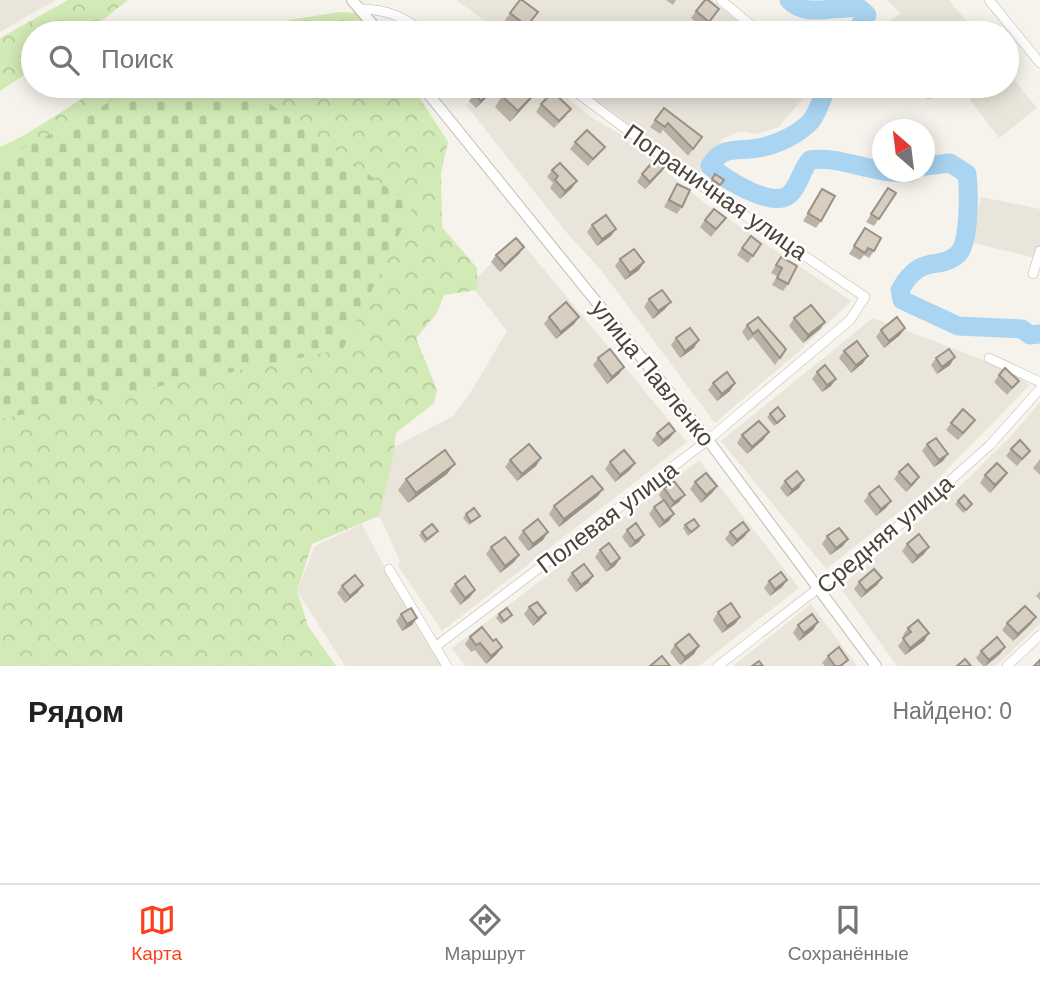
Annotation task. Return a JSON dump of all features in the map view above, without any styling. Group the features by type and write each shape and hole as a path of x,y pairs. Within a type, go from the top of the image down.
{"street":[{"path":"352,0 370,21"},
{"path":"721,0 746,21"},
{"path":"989,0 1006,21"},
{"path":"360,9 383,9 408,21"},
{"path":"1019,37 1040,64"},
{"name":"улица Павленко","path":"432,98 709,440 821,588 876,666"},
{"name":"Пограничная улица","path":"584,98 705,188 865,297"},
{"path":"1033,274 1040,251"},
{"name":"Полевая улица","path":"435,647 709,440 850,320 865,297"},
{"path":"989,358 1040,382"},
{"name":"Средняя улица","path":"718,666 906,520 990,445 1040,389"},
{"path":"389,569 447,666"},
{"path":"1007,666 1040,635"}],"shaded area":[{"path":"0,0 56,0 0,32"},
{"path":"456,0 712,0 738,21 485,21"},
{"path":"887,0 949,0 966,21 889,21 901,14"},
{"path":"1019,86 1037,108 999,138 969,98 1019,98"},
{"path":"473,98 567,98 620,134 706,204 851,301 798,352 715,423 601,270 566,232 466,105"},
{"path":"593,98 803,98 779,127 756,134 740,131 722,139 699,175"},
{"path":"981,197 1040,209 1040,259 970,242"},
{"path":"518,238 687,442 442,631 398,566 400,561 378,513 379,466 396,446 453,416 472,390 507,331 470,284"},
{"path":"873,318 1007,369 1030,385 928,489 826,569 721,441"},
{"path":"1040,402 1040,624 996,666 897,666 840,587 958,488 1012,435"},
{"path":"699,460 799,588 699,666 465,666 452,648"},
{"path":"362,524 396,590 442,666 345,666 297,591 315,546"},
{"path":"811,604 857,666 733,666"}],"green space":[{"path":"68,0 128,0 101,21 30,21"},
{"path":"340,12 358,13 364,21 287,21"},
{"path":"21,26 21,77 0,91 0,38"},
{"path":"83,98 420,98 448,142 441,173 442,227 477,268 477,290 444,295 437,313 416,338 437,390 434,403 396,433 379,516 312,544 297,591 308,626 336,666 0,666 0,147 25,135"},
{"path":"115,98 262,98 413,206 343,349 0,419 0,159 87,117"}],"building":[{"path":"520,0 538,12 531,21 520,21 510,13"},
{"path":"705,0 719,9 710,21 696,11"},
{"path":"504,98 530,98 518,111"},
{"path":"547,98 559,98 571,109 559,121 541,104"},
{"path":"664,108 702,137 693,149 668,123 665,127 655,120"},
{"path":"587,130 605,147 593,159 575,142"},
{"path":"658,156 667,164 650,182 642,174"},
{"path":"560,163 577,181 565,191 555,180 558,176 552,170"},
{"path":"715,174 724,180 720,185 712,179"},
{"path":"677,184 690,190 682,207 669,200"},
{"path":"888,188 896,193 879,219 871,214"},
{"path":"822,189 835,196 821,221 808,213"},
{"path":"714,209 726,218 716,229 705,220"},
{"path":"606,215 616,229 602,239 592,225"},
{"path":"865,228 881,238 874,251 868,248 865,253 854,246"},
{"path":"751,236 761,244 753,256 742,248"},
{"path":"516,238 524,247 505,265 496,255"},
{"path":"634,249 644,262 630,273 620,259"},
{"path":"781,257 797,266 788,284 777,278 782,268 776,265"},
{"path":"662,290 671,302 658,311 649,299"},
{"path":"566,302 579,317 561,332 549,317"},
{"path":"811,305 825,322 808,335 794,318"},
{"path":"758,317 786,349 780,358 758,330 753,334 747,325"},
{"path":"897,317 905,328 889,341 881,330"},
{"path":"690,328 699,340 685,351 676,338"},
{"path":"857,341 868,356 856,365 844,351"},
{"path":"610,349 624,367 612,377 598,358"},
{"path":"949,349 955,357 942,367 936,358"},
{"path":"825,365 836,379 827,385 817,372"},
{"path":"1005,368 1019,381 1012,388 999,375"},
{"path":"727,372 735,383 722,394 713,383"},
{"path":"778,407 785,416 777,423 770,414"},
{"path":"963,409 975,420 963,433 951,423"},
{"path":"759,421 769,432 752,447 742,435"},
{"path":"669,423 675,431 663,440 657,433"},
{"path":"936,438 948,454 939,460 927,444"},
{"path":"1020,440 1030,451 1022,459 1011,449"},
{"path":"529,444 541,458 522,474 510,460"},
{"path":"445,450 455,464 416,493 406,479"},
{"path":"624,450 635,463 620,475 610,462"},
{"path":"997,463 1007,473 995,485 985,475"},
{"path":"908,464 919,477 911,485 899,472"},
{"path":"797,471 804,480 792,490 785,481"},
{"path":"706,473 717,486 706,495 695,482"},
{"path":"592,476 603,489 564,519 554,506"},
{"path":"674,481 685,495 674,502 664,488"},
{"path":"879,486 891,501 881,509 869,494"},
{"path":"964,495 972,504 966,510 958,501"},
{"path":"664,500 674,514 664,521 654,507"},
{"path":"474,508 480,516 471,522 466,514"},
{"path":"538,519 548,532 533,544 523,531"},
{"path":"694,519 699,526 691,532 685,525"},
{"path":"743,522 749,530 737,540 730,532"},
{"path":"636,523 644,535 635,541 627,530"},
{"path":"432,524 438,531 427,539 422,532"},
{"path":"839,528 848,539 836,548 827,536"},
{"path":"919,534 929,547 917,556 907,544"},
{"path":"505,537 519,555 505,566 491,547"},
{"path":"609,543 620,558 611,565 600,550"},
{"path":"584,564 593,576 581,585 572,573"},
{"path":"874,569 882,578 866,591 859,582"},
{"path":"781,572 787,580 775,589 769,581"},
{"path":"355,575 363,585 350,596 342,586"},
{"path":"465,576 475,590 465,598 455,584"},
{"path":"537,602 546,613 538,618 529,607"},
{"path":"731,603 740,617 727,626 718,612"},
{"path":"1025,606 1036,617 1018,634 1007,623"},
{"path":"411,608 417,618 407,624 401,614"},
{"path":"507,608 512,615 504,621 499,614"},
{"path":"812,614 818,622 804,633 798,625"},
{"path":"918,620 929,633 910,648 903,638 911,632 908,628"},
{"path":"482,627 493,641 496,639 502,647 491,656 480,643 476,645 470,637"},
{"path":"689,634 699,646 685,657 675,645"},
{"path":"997,637 1005,647 989,660 981,651"},
{"path":"839,647 848,660 835,666 828,656"},
{"path":"662,656 670,666 650,666"},
{"path":"965,659 971,666 957,666"}],"waterway":[{"path":"789,0 804,9 859,8 867,15 863,21"},
{"path":"822,98 814,117 800,131 765,147 725,152 710,166 737,185 772,198 782,198 790,194 810,160 834,160 872,168"},
{"path":"935,165 950,163 967,174 965,239 958,254 951,259 929,264 915,271 900,290 902,300 958,326 1022,329 1030,335 1040,334"}]}
